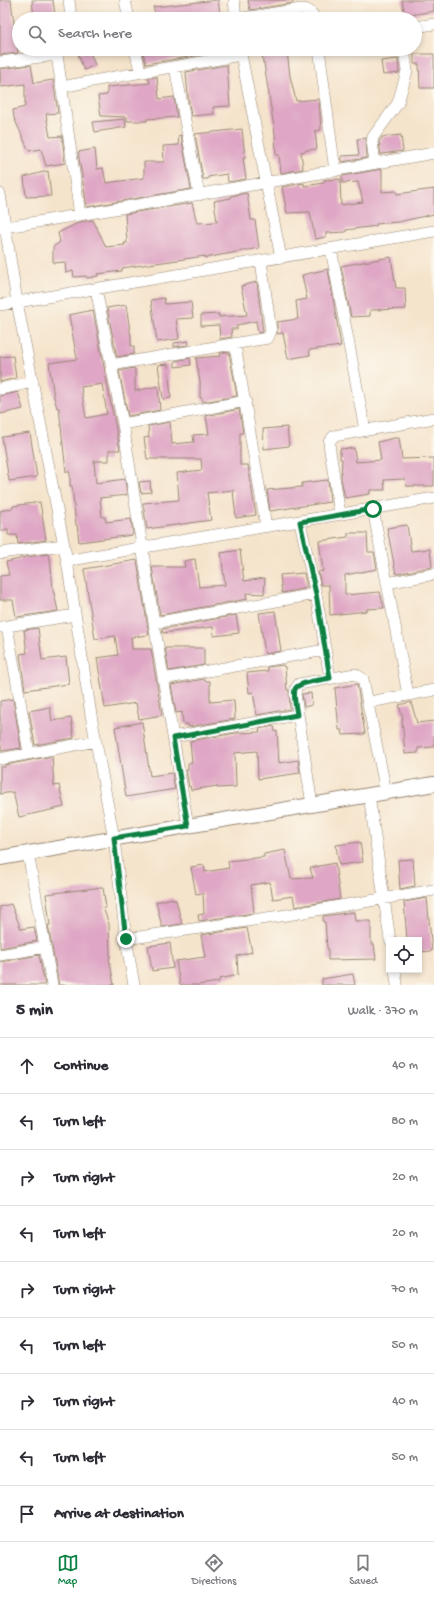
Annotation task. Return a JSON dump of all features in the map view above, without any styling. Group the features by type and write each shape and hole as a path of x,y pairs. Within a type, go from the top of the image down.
{"street":[{"path":"69,0 70,12"},
{"path":"125,0 128,12"},
{"path":"234,0 236,12"},
{"path":"282,12 301,9 306,9 311,12"},
{"path":"422,27 434,26"},
{"path":"0,62 36,56"},
{"path":"60,56 62,87 80,214"},
{"path":"137,56 140,71"},
{"path":"62,87 140,71 175,67 223,56"},
{"path":"242,56 281,258"},
{"path":"320,56 335,171"},
{"path":"375,163 372,142 373,137 398,103 407,72 405,56"},
{"path":"175,67 199,195"},
{"path":"3,227 199,195 434,153"},
{"path":"0,194 3,227 67,561 96,741 114,838 126,939 134,985"},
{"path":"0,305 434,231"},
{"path":"331,249 366,430"},
{"path":"111,365 266,339 271,335 261,261"},
{"path":"96,289 123,424 163,679 188,826"},
{"path":"235,345 246,401 266,526"},
{"path":"0,389 33,382"},
{"path":"123,424 246,401"},
{"path":"340,514 329,442 334,436 434,418"},
{"path":"67,561 142,546 300,522 434,498"},
{"path":"373,509 408,695"},
{"path":"300,522 316,594 330,678"},
{"path":"0,553 64,545"},
{"path":"387,583 434,574"},
{"path":"154,623 316,594"},
{"path":"29,753 4,626 75,615"},
{"path":"163,679 326,650"},
{"path":"312,805 294,694 299,684 330,678 355,674 364,679 386,792"},
{"path":"369,702 434,690"},
{"path":"173,738 297,715"},
{"path":"0,758 96,741"},
{"path":"0,858 434,784"},
{"path":"369,795 390,937"},
{"path":"28,853 52,985"},
{"path":"126,939 287,915 434,890"},
{"path":"0,955 45,947"},
{"path":"395,973 397,985"}],"building":[{"path":"0,0 11,0 12,12 12,54 0,55"},
{"path":"32,0 53,0 55,12 33,12"},
{"path":"218,0 220,12 155,12 153,7"},
{"path":"248,0 293,0 293,3 250,10"},
{"path":"402,0 434,0 434,11 422,13 404,12"},
{"path":"434,54 434,88 420,88 419,64 414,64 414,56"},
{"path":"79,56 91,56 95,65 84,70"},
{"path":"144,56 195,56 146,64"},
{"path":"262,56 288,56 290,76 296,101 319,99 321,130 315,131 317,149 301,152 303,169 281,173 279,155 276,155 275,134"},
{"path":"398,59 399,73 383,75 381,61"},
{"path":"31,65 34,83 53,80 58,113 46,114 50,137 62,136 65,163 46,166 41,149 29,151 14,118 13,110 25,107 25,84 1,87 0,69"},
{"path":"227,65 230,106 213,107 214,114 191,116 186,72"},
{"path":"157,77 159,99 174,97 177,117 147,119 147,121 127,121 127,117 101,116 98,96 107,95 107,87 150,83 148,78"},
{"path":"125,119 126,127 95,132 93,122"},
{"path":"242,129 245,158 243,158 246,179 228,182 227,174 203,179 195,134"},
{"path":"181,135 191,189 87,207 78,152 95,149 97,169 103,168 106,183 144,178 144,162 164,162 163,146 179,145 178,136"},
{"path":"401,135 403,151 381,155 379,142 382,137"},
{"path":"366,138 367,158 342,162 342,156 359,155 357,139"},
{"path":"382,169 382,192 396,191 397,194 434,189 434,214 398,222 376,224 376,226 346,230 346,232 326,233 326,237 315,239 310,212 287,213 282,187 304,183 304,186 324,183 324,180 340,179 341,205 363,202 358,182 342,183 342,176"},
{"path":"48,171 51,196 26,197 24,177"},
{"path":"247,193 251,220 255,220 259,248 205,258 205,256 122,268 122,271 97,274 98,276 87,278 86,276 74,277 73,271 66,273 65,262 53,263 53,247 60,242 58,233 80,222 93,220 106,247 125,245 124,243 127,243 125,214 192,203 197,223 217,222 214,201"},
{"path":"391,257 396,288 405,288 406,309 370,310 370,316 351,317 341,266"},
{"path":"328,269 341,346 309,350 310,355 288,359 283,333 277,334 277,322 298,319 296,301 307,299 302,275"},
{"path":"257,282 263,332 258,333 256,321 237,325 237,329 231,329 232,337 220,339 219,325 201,326 201,315 219,314 219,317 247,315 241,286"},
{"path":"164,298 165,304 191,302 193,318 176,319 179,339 157,342 151,300"},
{"path":"126,305 131,346 134,346 134,354 117,357 107,308"},
{"path":"93,310 120,450 109,450 109,461 94,461 96,483 125,479 127,495 100,498 102,517 105,517 106,522 131,519 133,535 79,542 72,486 70,486 70,472 66,472 59,408 57,408 54,397 49,363 77,359 69,315","holes":["102,384 107,414 86,418 81,387"]},
{"path":"188,341 189,345 174,347 174,343"},
{"path":"229,352 237,396 203,402 202,398 200,398 200,382 196,358 221,356 220,353"},
{"path":"13,356 16,378 0,382 0,357"},
{"path":"190,358 191,365 175,367 175,361"},
{"path":"168,364 171,398 163,399 158,365"},
{"path":"134,368 135,391 158,386 160,410 128,416 119,371"},
{"path":"18,392 23,409 0,414 0,396"},
{"path":"239,409 243,433 240,433 240,465 248,465 256,515 236,518 233,490 207,493 211,520 147,529 143,503 179,500 177,473 202,470 201,459 147,459 144,438 149,437 148,426 170,422 172,444 194,442 193,435 209,434 206,416"},
{"path":"287,427 289,446 264,449 263,429"},
{"path":"30,433 37,477 9,481 2,437"},
{"path":"399,438 402,459 434,458 434,486 406,486 405,479 384,480 385,490 370,490 370,494 345,498 341,478 342,459 340,459 340,449 354,448 356,462 381,460 378,442"},
{"path":"328,480 330,502 270,511 267,490 302,487 302,483"},
{"path":"150,481 151,492 141,493 139,482"},
{"path":"40,502 46,540 18,544 17,535 8,535 8,529 0,531 0,511 13,508 13,506"},
{"path":"407,525 411,551 430,549 432,567 396,574 387,528"},
{"path":"348,533 367,533 368,552 374,552 377,569 345,575 345,595 380,592 384,608 330,615 329,585 321,585 318,572 323,571 319,541 348,537"},
{"path":"240,550 244,581 265,578 264,594 246,593 247,599 160,615 152,567 185,567 184,561 195,559 199,587 225,585 221,553"},
{"path":"48,554 50,558 53,589 58,611 16,617 13,600 0,600 0,576 9,575 6,562 20,558"},
{"path":"137,560 149,635 131,637 132,649 151,649 162,715 139,719 136,703 105,708 97,658 118,655 115,636 95,639 84,569"},
{"path":"304,573 307,588 282,593 280,575"},
{"path":"275,611 281,651 265,654 259,613"},
{"path":"236,615 239,633 214,636 213,627 163,633 162,629"},
{"path":"38,628 42,660 66,657 69,684 25,690 20,654 27,653 24,630"},
{"path":"165,648 204,648 204,665 169,671"},
{"path":"283,665 285,667 287,690 289,690 290,709 257,715 253,692 249,693 247,673 268,671 267,667"},
{"path":"204,679 205,681 210,681 210,702 234,700 235,719 188,727 188,724 183,724 182,712 176,713 171,685"},
{"path":"357,684 365,734 343,735 342,730 339,730 335,688"},
{"path":"311,693 312,705 304,707 302,694"},
{"path":"13,699 21,748 2,751 0,742 0,701"},
{"path":"411,702 417,723 434,721 434,747 418,748 418,753 405,754 403,719 399,705"},
{"path":"50,707 52,721 71,718 74,738 35,745 29,711"},
{"path":"142,722 150,776 172,773 175,789 126,797 115,727"},
{"path":"274,726 275,732 277,731 279,763 298,760 300,773 258,779 257,751 235,753 236,787 217,788 217,786 191,790 190,786 189,787 186,770 188,770 188,763 192,763 190,741 236,733 260,732 259,729"},
{"path":"52,756 54,786 59,785 64,807 19,817 13,792 0,794 0,767"},
{"path":"360,842 363,862 339,865 336,845"},
{"path":"285,850 291,879 313,878 310,868 335,863 340,899 295,907 293,896 273,899 270,882 251,885 254,913 199,921 198,915 204,914 203,893 196,894 191,867 204,865 205,872 229,868 228,861 264,857 264,854"},
{"path":"413,859 415,886 400,889 398,860"},
{"path":"103,887 106,908 103,908 109,924 109,958 114,985 59,985 48,925 50,925 46,894"},
{"path":"173,898 173,900 176,900 182,924 162,927 156,902"},
{"path":"427,898 432,951 422,952 422,937 407,937 404,902"},
{"path":"11,904 21,929 34,927 37,941 0,948 0,907"},
{"path":"354,912 355,921 371,921 371,944 374,944 376,959 328,960 328,948 323,916"},
{"path":"247,928 252,952 237,956 238,975 219,979 219,982 198,985 180,985 176,961 205,957 201,935"},
{"path":"170,943 173,968 152,971 148,946"},
{"path":"39,955 45,985 0,985 0,962"},
{"path":"353,974 355,985 322,985 322,979"}],"route":[{"path":"126,939 114,838 188,826 173,738 297,715 294,694 299,684 330,678 316,594 300,522 373,509"}]}
